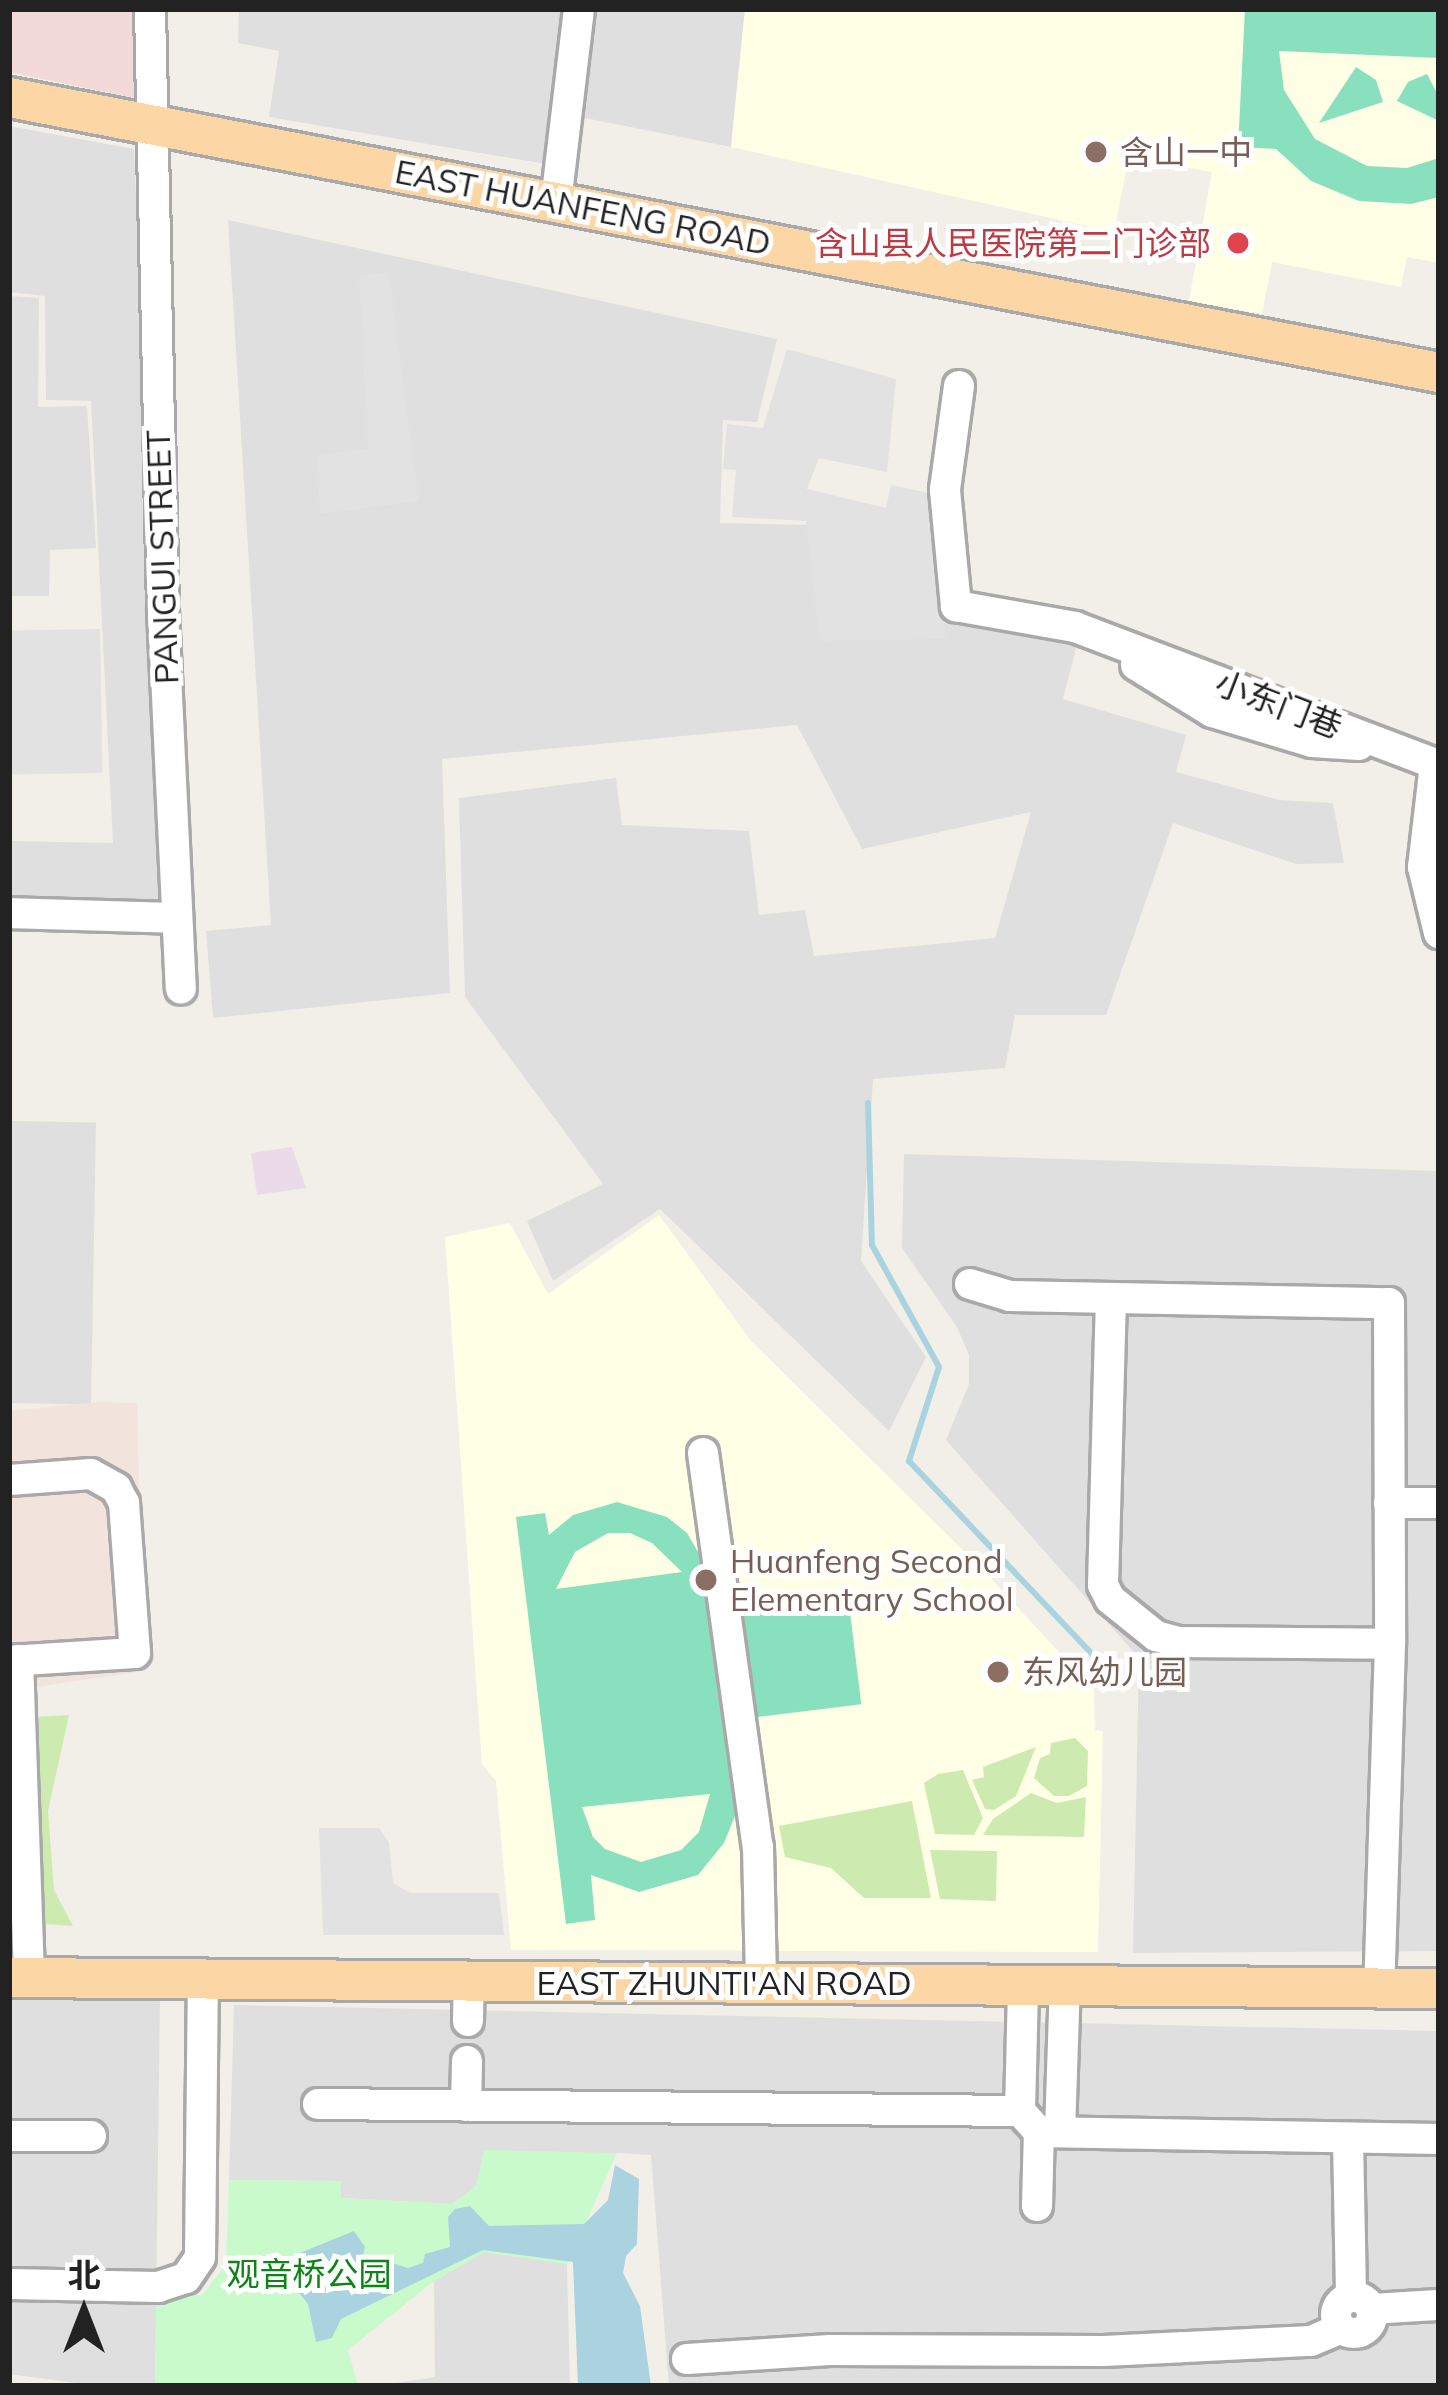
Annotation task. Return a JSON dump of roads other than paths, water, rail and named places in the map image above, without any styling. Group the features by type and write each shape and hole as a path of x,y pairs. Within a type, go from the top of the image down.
{"main road":[{"name":"EAST HUANFENG ROAD","path":"9,97 1439,372"},
{"name":"EAST ZHUNTI'AN ROAD","path":"19,1977 203,1979 469,2001 761,1982 1439,1988"}],"street":[{"name":"PANGUI STREET","path":"150,9 175,918 181,989"},
{"path":"556,202 578,9"},
{"name":"小东门巷","path":"959,386 945,490 956,606 1075,627 1435,764 1424,867 1439,933"},
{"path":"9,914 175,918"},
{"path":"970,1284 1010,1296 1389,1303 1390,1644 1379,1987"},
{"path":"1111,1298 1103,1585 1110,1600 1156,1636 1178,1642 1390,1644"},
{"path":"703,1453 758,1847 761,1982"},
{"path":"9,1480 91,1474 116,1488 124,1503 135,1653 14,1661 19,1977"},
{"path":"1389,1503 1439,1503"},
{"path":"9,2284 158,2287 186,2278 200,2257 203,1979"},
{"path":"1023,1985 1040,2125"},
{"path":"1037,2206 1040,2125 1065,1985"},
{"path":"466,2106 467,2061"},
{"path":"318,2104 1439,2139"},
{"path":"9,2136 92,2136"},
{"path":"687,2359 830,2350 1104,2351 1311,2341 1341,2328 1352,2333 1364,2330 1348,2138"},
{"path":"1361,2303 1439,2305"}],"water":[{"path":"615,2165 639,2179 637,2244 626,2256 623,2273 640,2306 651,2386 578,2386 573,2262 483,2250 341,2319 332,2338 316,2342 308,2304 289,2280 285,2259 354,2231 365,2247 362,2258 382,2272 392,2263 408,2268 423,2263 425,2254 450,2247 448,2217 455,2209 470,2206 489,2226 584,2224 608,2200"}],"waterway":[{"path":"868,1103 872,1245 939,1367 909,1461 1098,1660"}],"place":[{"name":"含山一中","path":"1096,152"},
{"name":"含山县人民医院第二门诊部","path":"1238,243"},
{"name":"Huanfeng Second Elementary School","path":"706,1580"},
{"name":"东风幼儿园","path":"998,1672"}],"park label":[{"name":"观音桥公园","path":"309,2274"}]}
